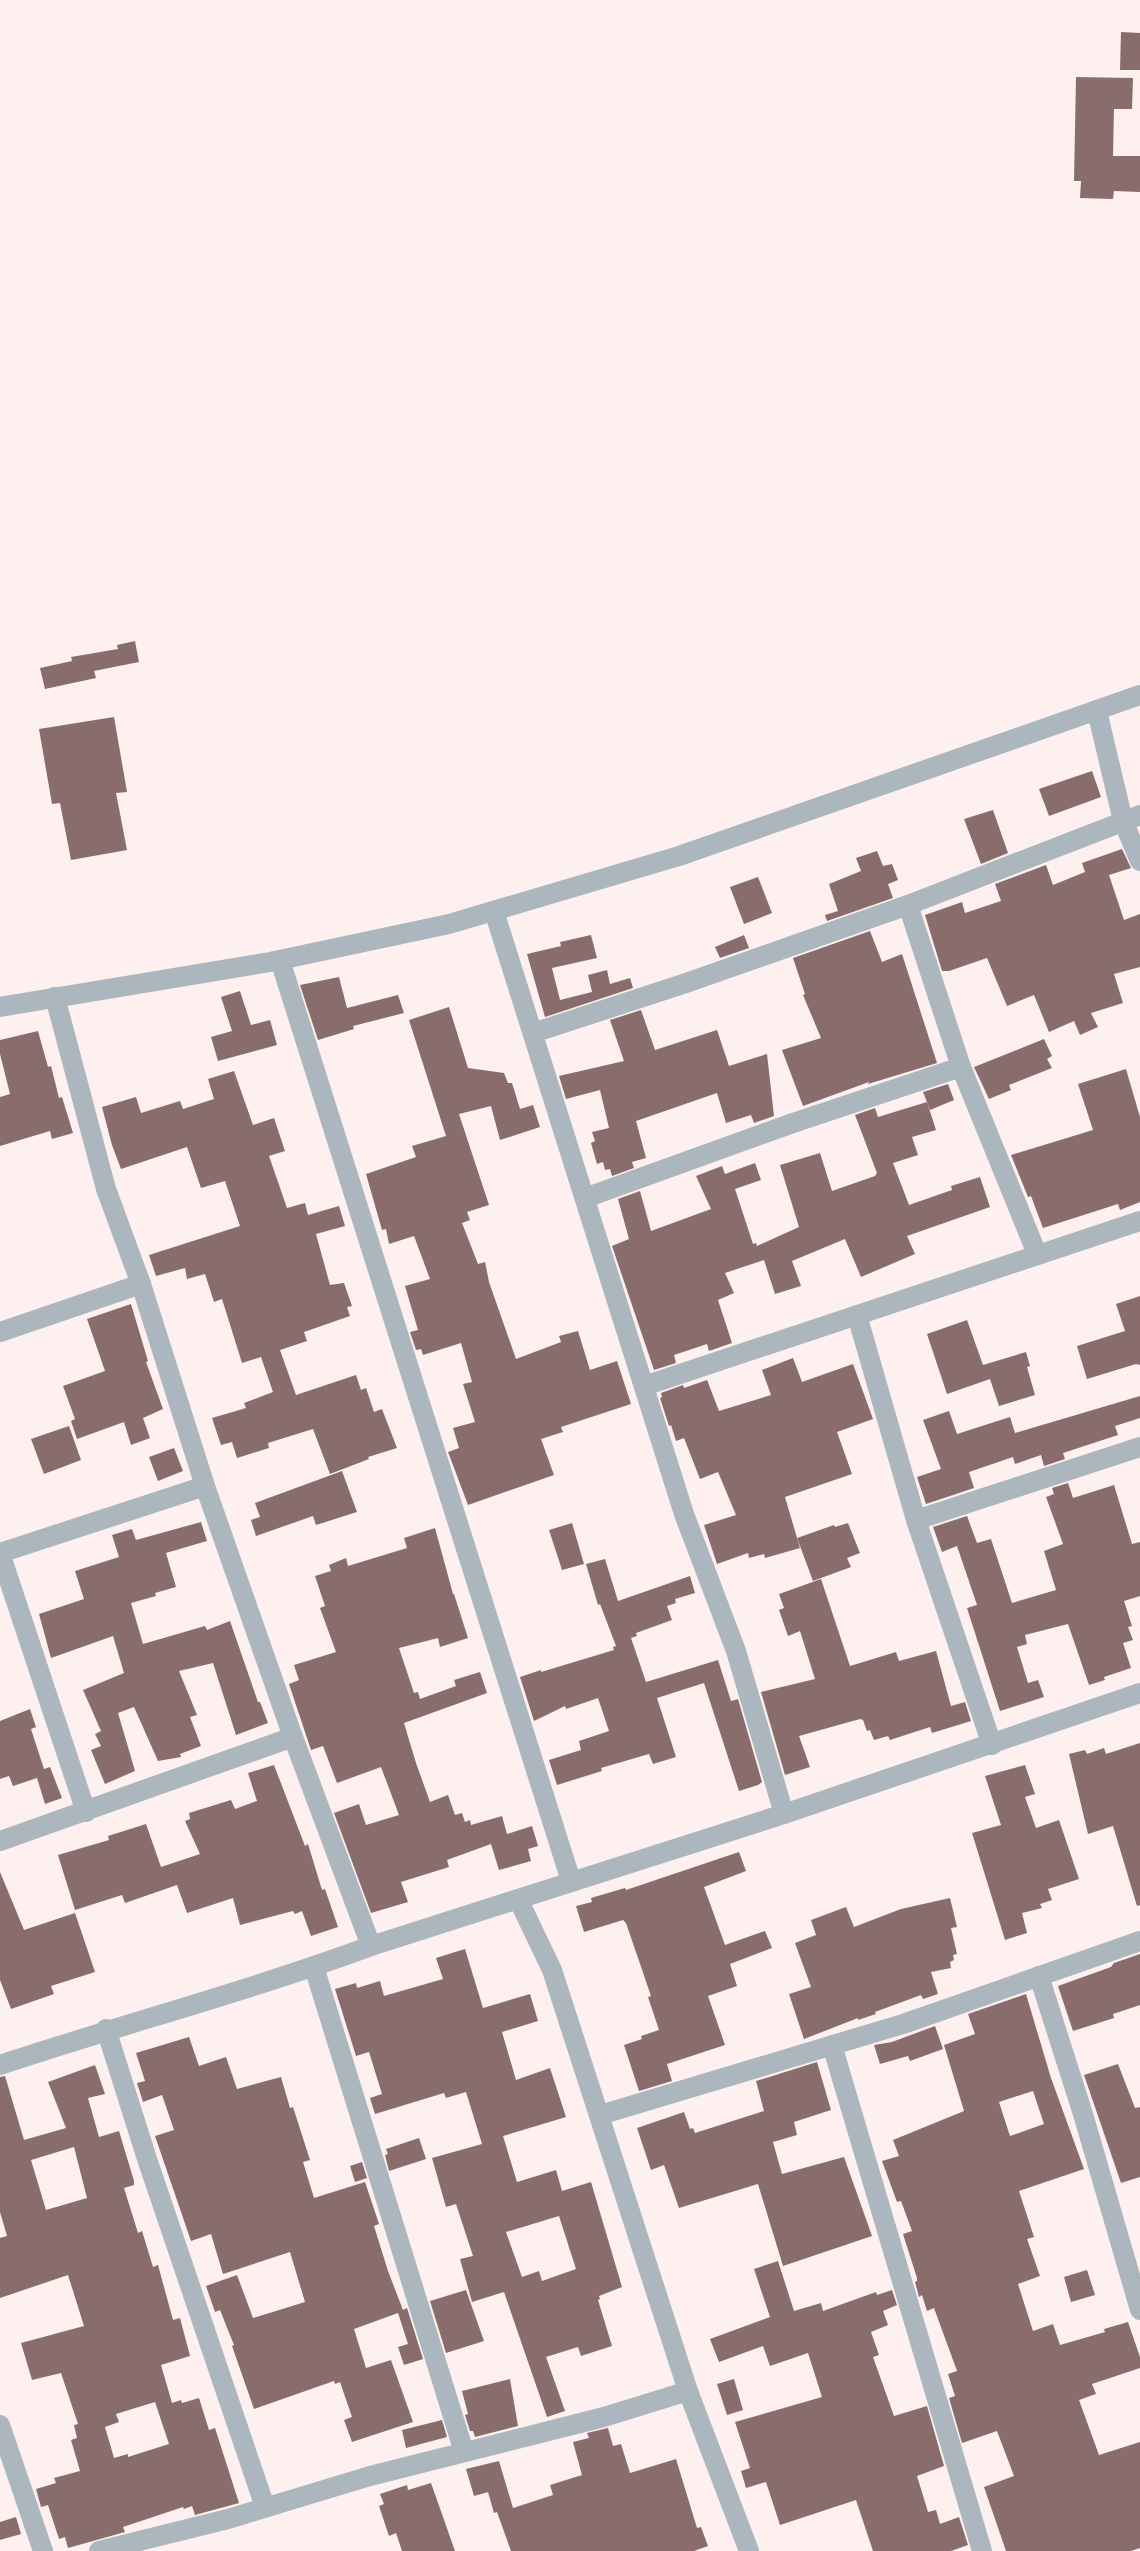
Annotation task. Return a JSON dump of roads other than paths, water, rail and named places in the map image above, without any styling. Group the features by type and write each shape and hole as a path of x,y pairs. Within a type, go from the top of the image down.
{"street":[{"path":"0,1007 280,960 449,924 679,856 1140,695"},
{"path":"1097,711 1131,818 1140,861"},
{"path":"533,1033 686,983 908,904 1131,818"},
{"path":"908,904 961,1067 1037,1254"},
{"path":"494,910 684,1514 736,1651 784,1814"},
{"path":"280,960 571,1881"},
{"path":"55,997 106,1189 141,1284 205,1486 293,1737 371,1946"},
{"path":"585,1198 793,1123 961,1067"},
{"path":"644,1386 1140,1221"},
{"path":"0,1332 141,1284"},
{"path":"857,1315 916,1520 992,1745"},
{"path":"916,1520 1140,1447"},
{"path":"86,1812 0,1553 205,1486"},
{"path":"0,2065 106,2029 314,1967 371,1946 784,1814 992,1745 1140,1692"},
{"path":"0,1841 293,1737"},
{"path":"518,1899 552,1970 688,2392 749,2551"},
{"path":"600,2115 903,2024 1140,1941"},
{"path":"314,1967 464,2452"},
{"path":"1039,1976 1083,2114 1140,2310"},
{"path":"106,2029 147,2159 265,2507"},
{"path":"832,2045 982,2551"},
{"path":"99,2551 228,2519 370,2476 604,2417 688,2392"},
{"path":"0,2424 43,2551"}]}
